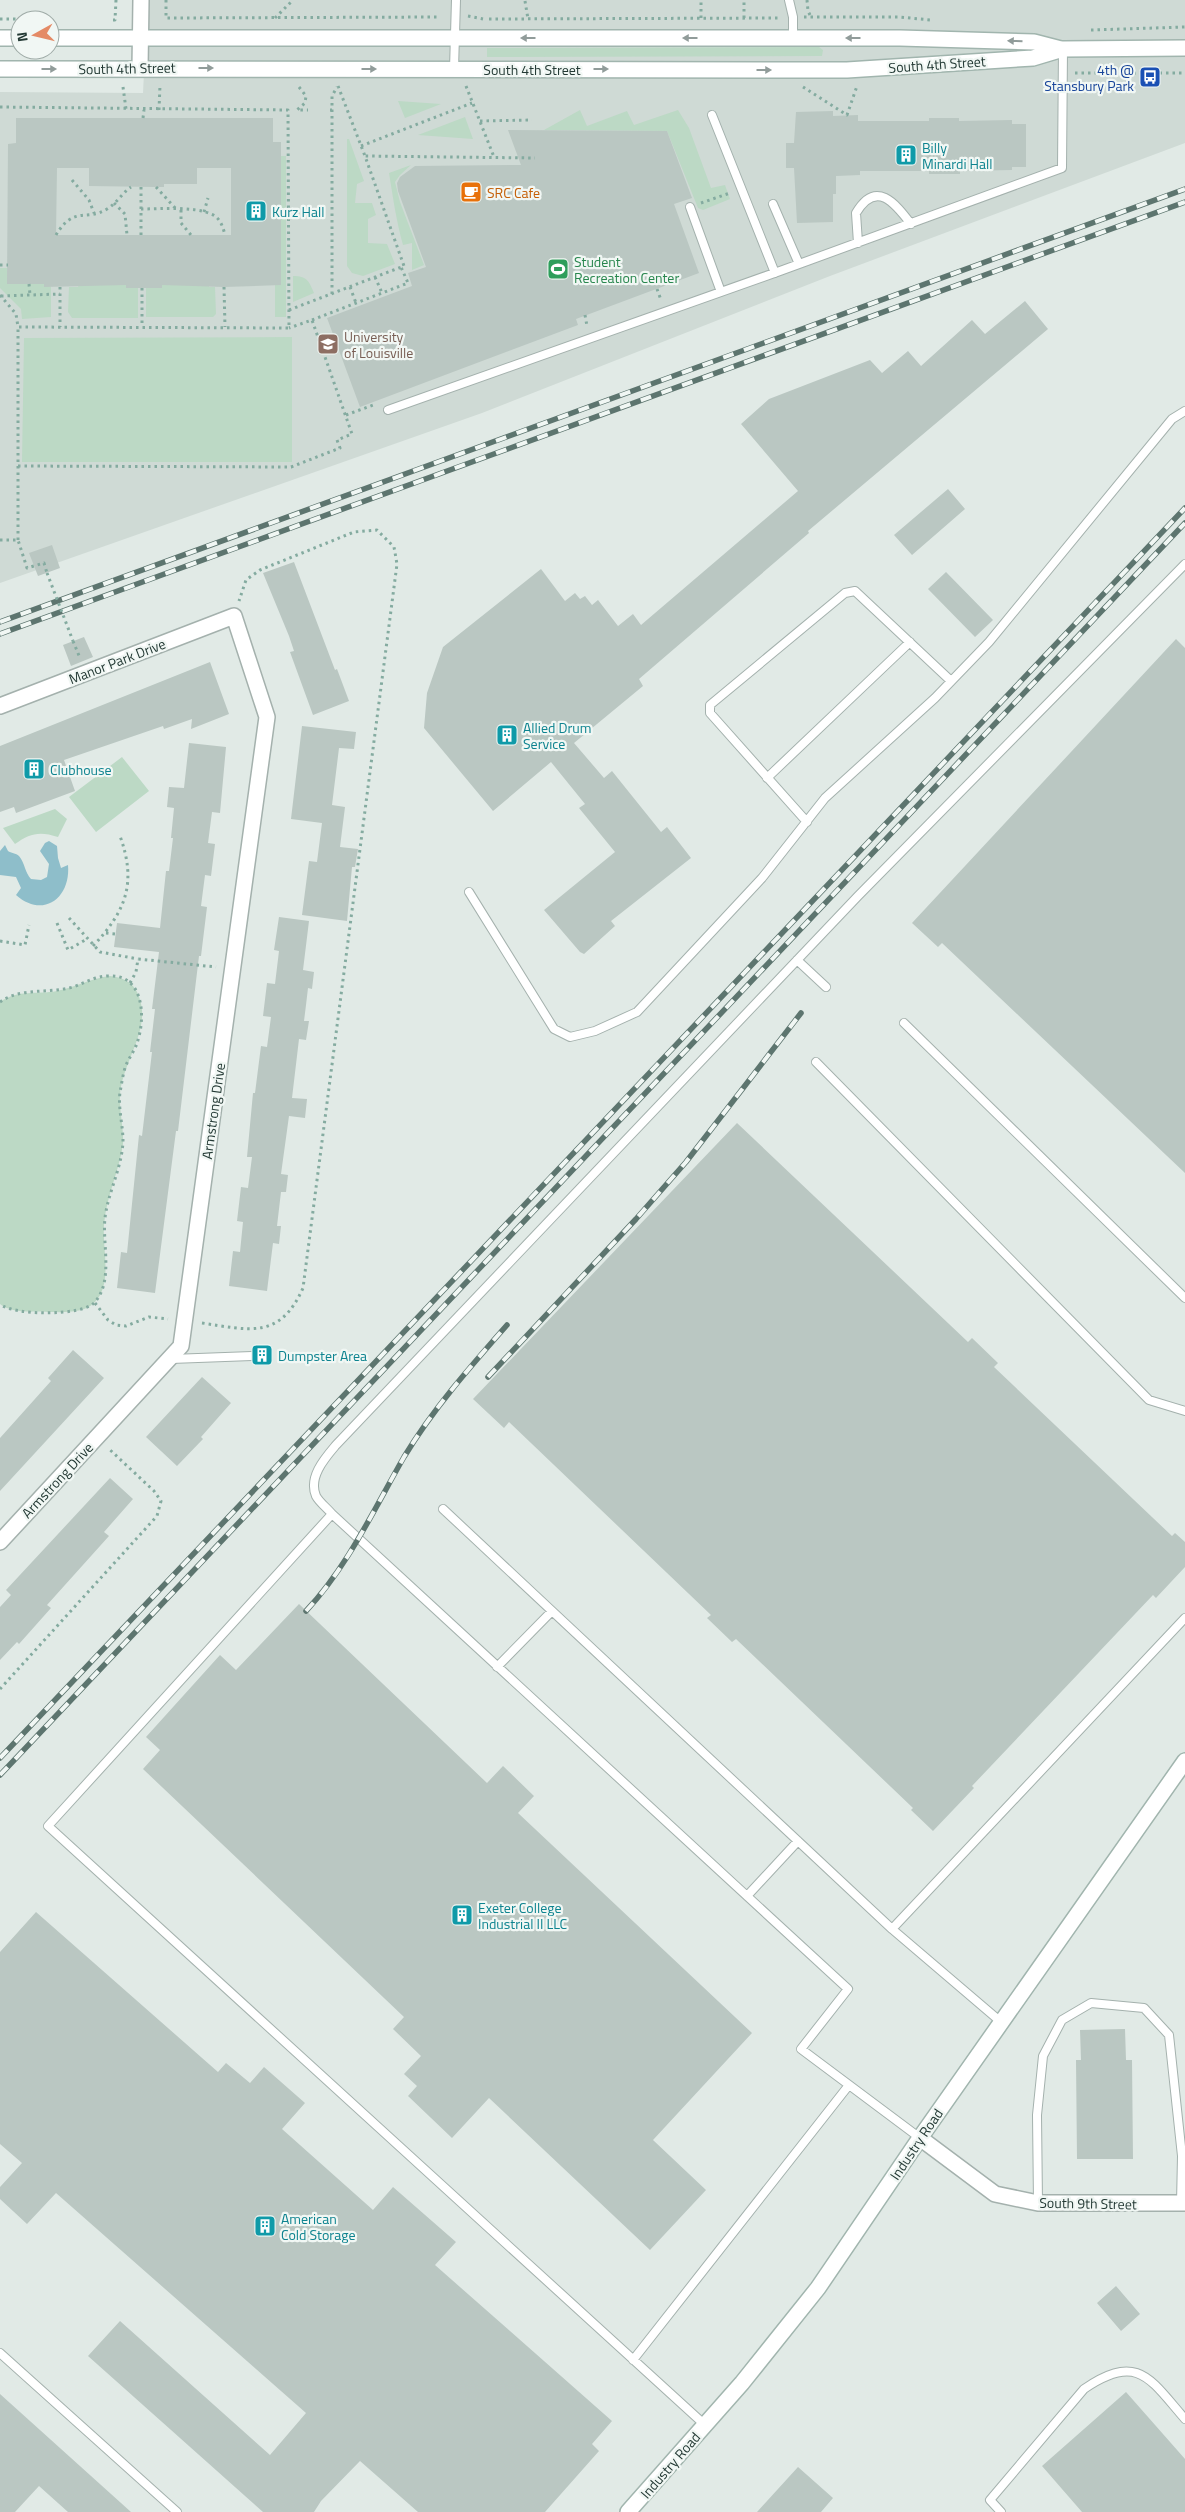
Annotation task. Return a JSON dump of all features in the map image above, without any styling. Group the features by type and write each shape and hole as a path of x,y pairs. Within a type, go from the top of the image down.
{"main road":[{"path":"140,68 141,0"},
{"name":"South 4th Street","path":"60,38 900,38 1034,42 1063,50"},
{"name":"South 4th Street","path":"0,69 847,70 1033,58 1063,50 1185,48"},
{"name":"Manor Park Drive","path":"0,706 234,616"},
{"name":"Armstrong Drive","path":"1,1540 181,1346 267,716 234,616"},
{"name":"Industry Road","path":"628,2512 705,2425 818,2288 920,2138 1185,1761"},
{"name":"South 9th Street","path":"920,2138 995,2194 1038,2203 1183,2203"}],"lane":[{"path":"454,69 456,0"},
{"path":"789,0 793,17 793,38"},
{"path":"388,410 775,273 1062,168 1063,50"},
{"path":"712,115 775,273"},
{"path":"858,243 856,213 861,205 873,197 888,198 911,224"},
{"path":"773,204 800,264"},
{"path":"690,207 722,292"},
{"path":"469,892 554,1029 570,1036 594,1031 637,1012 762,878 825,798 935,698 989,642 1172,419 1185,411"},
{"path":"920,2138 801,2050 848,1989 332,1514 316,1496 316,1473 322,1462 336,1445 797,960 1185,564"},
{"path":"806,822 710,713 710,705 845,593 855,591 951,681"},
{"path":"767,778 910,642"},
{"path":"797,960 826,987"},
{"path":"904,1023 1185,1298"},
{"path":"816,1062 1149,1400 1185,1411"},
{"path":"169,1359 252,1356"},
{"path":"444,1509 892,1928 1001,2022"},
{"path":"332,1514 48,1826 705,2425"},
{"path":"497,1667 552,1611"},
{"path":"892,1928 1185,1618"},
{"path":"747,1896 798,1841"},
{"path":"1038,2203 1037,2115 1043,2056 1062,2020 1091,2003 1144,2008 1169,2035 1183,2156 1183,2203"},
{"path":"633,2360 849,2085"},
{"path":"0,2353 177,2512"},
{"path":"1001,2512 990,2500 1084,2389 1103,2376 1132,2370 1148,2378 1185,2419"}],"path":[{"path":"115,20 116,0"},
{"path":"166,0 166,18 440,17"},
{"path":"275,18 293,0"},
{"path":"744,0 744,18"},
{"path":"807,0 808,11 812,17"},
{"path":"526,1 528,19"},
{"path":"701,2 701,18"},
{"path":"468,8 468,16 474,18 898,17"},
{"path":"1090,30 1185,27"},
{"path":"1090,73 1185,73"},
{"path":"795,83 847,115 860,81"},
{"path":"297,84 306,96 305,102 297,110"},
{"path":"465,84 494,157"},
{"path":"159,110 160,85"},
{"path":"18,327 289,328 408,283 402,267 404,266 339,86 332,96 331,110 332,294"},
{"path":"123,87 126,109"},
{"path":"361,146 472,103"},
{"path":"0,107 144,110 308,110"},
{"path":"144,110 144,118"},
{"path":"288,110 289,328"},
{"path":"480,120 532,120"},
{"path":"365,156 535,158"},
{"path":"72,180 89,200 94,213"},
{"path":"141,186 141,235"},
{"path":"56,235 64,223 71,218 106,210 131,187"},
{"path":"156,187 179,210 181,223 191,235"},
{"path":"690,207 742,188"},
{"path":"204,212 208,198"},
{"path":"114,203 125,214 127,235"},
{"path":"141,209 179,210 212,214 222,224 225,235"},
{"path":"0,265 8,265"},
{"path":"289,310 402,267"},
{"path":"375,277 382,293"},
{"path":"29,284 30,295"},
{"path":"60,287 60,327"},
{"path":"224,287 225,327"},
{"path":"350,287 356,303"},
{"path":"142,288 142,327"},
{"path":"0,296 60,294"},
{"path":"0,296 16,314 18,327 18,540 27,568 44,562 73,641"},
{"path":"18,466 291,467 340,448 337,440 352,434 312,320"},
{"path":"346,415 380,402"},
{"path":"95,1302 108,1320 116,1325 126,1326 149,1317 184,1320 248,1330 266,1327 281,1320 295,1307 303,1288 397,564 394,546 377,530 354,532 260,570 246,580 234,616"},
{"path":"0,540 18,540"},
{"path":"93,946 106,933 121,910 127,893 130,870 120,836"},
{"path":"69,918 100,952 138,959 233,968"},
{"path":"57,923 68,950 87,939"},
{"path":"0,941 25,945 29,925"},
{"path":"106,933 116,934"},
{"path":"130,983 136,972 138,959"},
{"path":"0,1002 14,994 56,991 97,977 110,976 124,978 134,986 141,1001 141,1022 137,1043 126,1065 120,1094 123,1142 118,1170 107,1201 104,1226 104,1286 95,1302 84,1310 61,1312 12,1310 0,1304"},
{"path":"0,1689 157,1516 161,1501 154,1492 96,1438"}],"shaded area":[{"name":"University of Louisville","path":"144,0 1185,0 1185,143 830,276 482,413 0,583 0,92 143,93 146,32"}],"green space":[{"path":"819,47 823,50 822,56 487,57 487,48"},
{"path":"398,101 441,104 405,118"},
{"path":"580,110 587,126 627,111 634,125 678,110 689,128 711,188 725,185 730,199 703,210 698,208 667,131 544,130"},
{"path":"465,117 473,139 418,135"},
{"path":"347,139 349,139 364,181 357,184 355,203 372,203 376,215 368,219 368,243 387,244 395,264 363,276 352,273 347,266"},
{"path":"281,156 286,156 286,317 275,317 275,285 281,285"},
{"path":"411,165 395,182 400,202 424,265 412,270 412,243 403,245 389,173"},
{"path":"0,268 7,268 8,284 44,284 51,287 51,317 22,319 21,309 0,288"},
{"path":"293,276 307,280 314,293 293,302"},
{"path":"79,284 126,285 138,288 138,318 72,318 68,312 69,287 78,287"},
{"path":"162,285 209,285 209,287 215,287 216,314 213,317 146,317 146,288 162,288"},
{"path":"292,337 292,462 22,462 24,338"},
{"path":"122,757 149,791 96,832 69,797"},
{"path":"55,809 67,819 58,837 35,834 15,844 3,828"},
{"path":"110,976 121,978 133,986 138,994 142,1012 139,1035 125,1071 120,1095 123,1144 105,1215 106,1265 104,1285 95,1302 85,1309 48,1312 10,1309 0,1304 0,1002 14,995 57,991"}],"water":[{"path":"49,841 57,846 61,868 68,865 68,877 60,895 45,905 36,905 26,902 16,895 21,888 16,877 0,875 0,851 5,845 8,851 19,856 31,879 41,880 47,877 49,864 40,851 45,843"}],"building":[{"name":"Billy Minardi Hall","path":"833,111 833,116 858,115 858,121 929,121 929,118 959,118 959,121 1012,120 1012,124 1026,124 1026,167 1012,167 1012,170 960,171 960,174 929,174 929,171 860,171 860,175 836,176 836,194 833,194 833,222 797,223 794,168 786,168 786,143 794,143 796,112"},
{"name":"Kurz Hall","path":"16,118 273,118 273,142 281,142 281,285 224,287 162,285 162,288 126,288 126,285 44,287 44,284 7,284 8,144 16,143","holes":["57,168 89,168 89,186 156,187 164,187 164,184 197,184 197,168 231,168 231,235 56,235"]},
{"name":"Student Recreation Center","path":"508,130 667,131 692,198 674,204 699,273 576,319 578,325 360,407 327,318 412,286 408,273 426,267 398,191 397,183 400,177 415,166 521,165"},
{"name":"Allied Drum Service","path":"1025,301 1048,329 808,531 809,533 639,679 643,686 574,743 604,778 612,771 661,832 667,827 691,858 611,921 615,926 584,954 580,952 544,910 615,852 579,808 585,804 551,762 493,811 424,728 427,693 443,647 541,569 565,601 575,593 580,599 585,596 592,605 598,600 618,626 633,614 641,625 798,491 741,424 769,399 870,360 882,373 908,351 921,366 972,320 985,334"},
{"path":"948,489 965,509 912,555 894,535"},
{"path":"52,545 60,568 38,576 29,553"},
{"path":"294,562 335,670 337,669 349,701 313,715 290,652 294,651 289,636 263,573"},
{"path":"946,572 993,620 975,637 928,589"},
{"path":"84,637 93,657 71,666 63,645"},
{"path":"1176,639 1185,648 1185,1173 942,943 938,947 912,923"},
{"path":"210,662 229,714 191,729 192,719 164,729 163,726 64,760 75,791 16,813 14,807 0,812 0,746"},
{"path":"302,726 356,732 354,749 339,748 332,805 345,807 340,847 358,849 355,867 352,867 347,921 302,915 309,861 317,862 322,823 291,819"},
{"path":"189,743 226,747 220,813 212,812 208,843 215,844 211,876 205,875 201,906 207,907 155,1293 117,1288 121,1252 127,1253 139,1135 142,1136 152,1052 150,1052 155,1009 152,1009 159,952 114,947 117,923 160,928 166,871 169,871 173,838 171,838 174,808 167,807 169,787 184,788"},
{"path":"279,917 309,921 303,970 314,972 312,989 308,988 304,1021 309,1021 306,1040 299,1039 292,1098 307,1099 305,1118 289,1116 281,1174 288,1175 286,1192 281,1192 277,1226 281,1226 279,1244 273,1243 267,1291 229,1286 233,1251 240,1252 243,1222 237,1221 241,1187 248,1188 252,1157 247,1157 253,1093 255,1093 261,1046 267,1047 271,1017 263,1016 267,983 275,984 279,951 274,950"},
{"path":"737,1123 968,1342 972,1338 998,1363 994,1367 1172,1536 1175,1533 1185,1542 1185,1567 1156,1598 1153,1595 972,1786 974,1788 933,1831 911,1810 913,1808 736,1639 732,1642 707,1618 711,1615 509,1422 504,1428 473,1399"},
{"path":"73,1350 104,1378 0,1491 0,1438 51,1381 48,1378"},
{"path":"202,1377 231,1403 201,1437 203,1439 177,1466 146,1437"},
{"path":"110,1478 133,1499 104,1532 109,1536 47,1605 51,1608 19,1644 17,1642 0,1660 0,1607 11,1595 6,1590"},
{"name":"Exeter College Industrial II LLC","path":"299,1604 487,1783 503,1766 534,1796 518,1813 752,2033 653,2140 706,2190 650,2250 489,2098 452,2138 408,2096 417,2086 404,2074 421,2056 393,2029 404,2017 143,1769 160,1750 146,1737 220,1655 236,1670"},
{"name":"American Cold Storage","path":"36,1912 218,2072 226,2063 250,2083 264,2067 305,2103 282,2129 373,2210 393,2187 456,2242 435,2265 612,2421 592,2444 599,2451 545,2512 418,2512 360,2461 321,2501 314,2512 263,2512 88,2356 120,2321 270,2455 306,2413 56,2193 27,2224 0,2199 0,2187 22,2163 0,2144 0,1952"},
{"path":"1125,2029 1126,2060 1132,2060 1133,2159 1077,2159 1076,2060 1081,2060 1080,2030"},
{"path":"1116,2286 1140,2314 1121,2331 1097,2303"},
{"path":"1126,2392 1185,2459 1185,2512 1082,2512 1042,2466"},
{"path":"0,2394 131,2512 68,2512 39,2486 15,2512 0,2512"},
{"path":"798,2467 833,2498 821,2512 757,2512"}],"railway":[{"path":"0,622 1185,189"},
{"path":"0,634 1185,202"},
{"path":"0,1758 1185,508"},
{"path":"0,1775 1185,523"},
{"path":"488,1377 636,1219 686,1162 801,1013"},
{"path":"306,1611 335,1576 415,1439 440,1405 507,1325"}],"place":[{"name":"4th @ Stansbury Park","path":"1150,77"},
{"name":"Billy Minardi Hall","path":"906,155"},
{"name":"SRC Cafe","path":"471,192"},
{"name":"Kurz Hall","path":"256,211"},
{"name":"Student Recreation Center","path":"558,269"},
{"name":"University of Louisville","path":"328,344"},
{"name":"Allied Drum Service","path":"507,735"},
{"name":"Clubhouse","path":"34,769"},
{"name":"Dumpster Area","path":"262,1355"},
{"name":"Exeter College Industrial II LLC","path":"462,1915"},
{"name":"American Cold Storage","path":"265,2226"}]}
